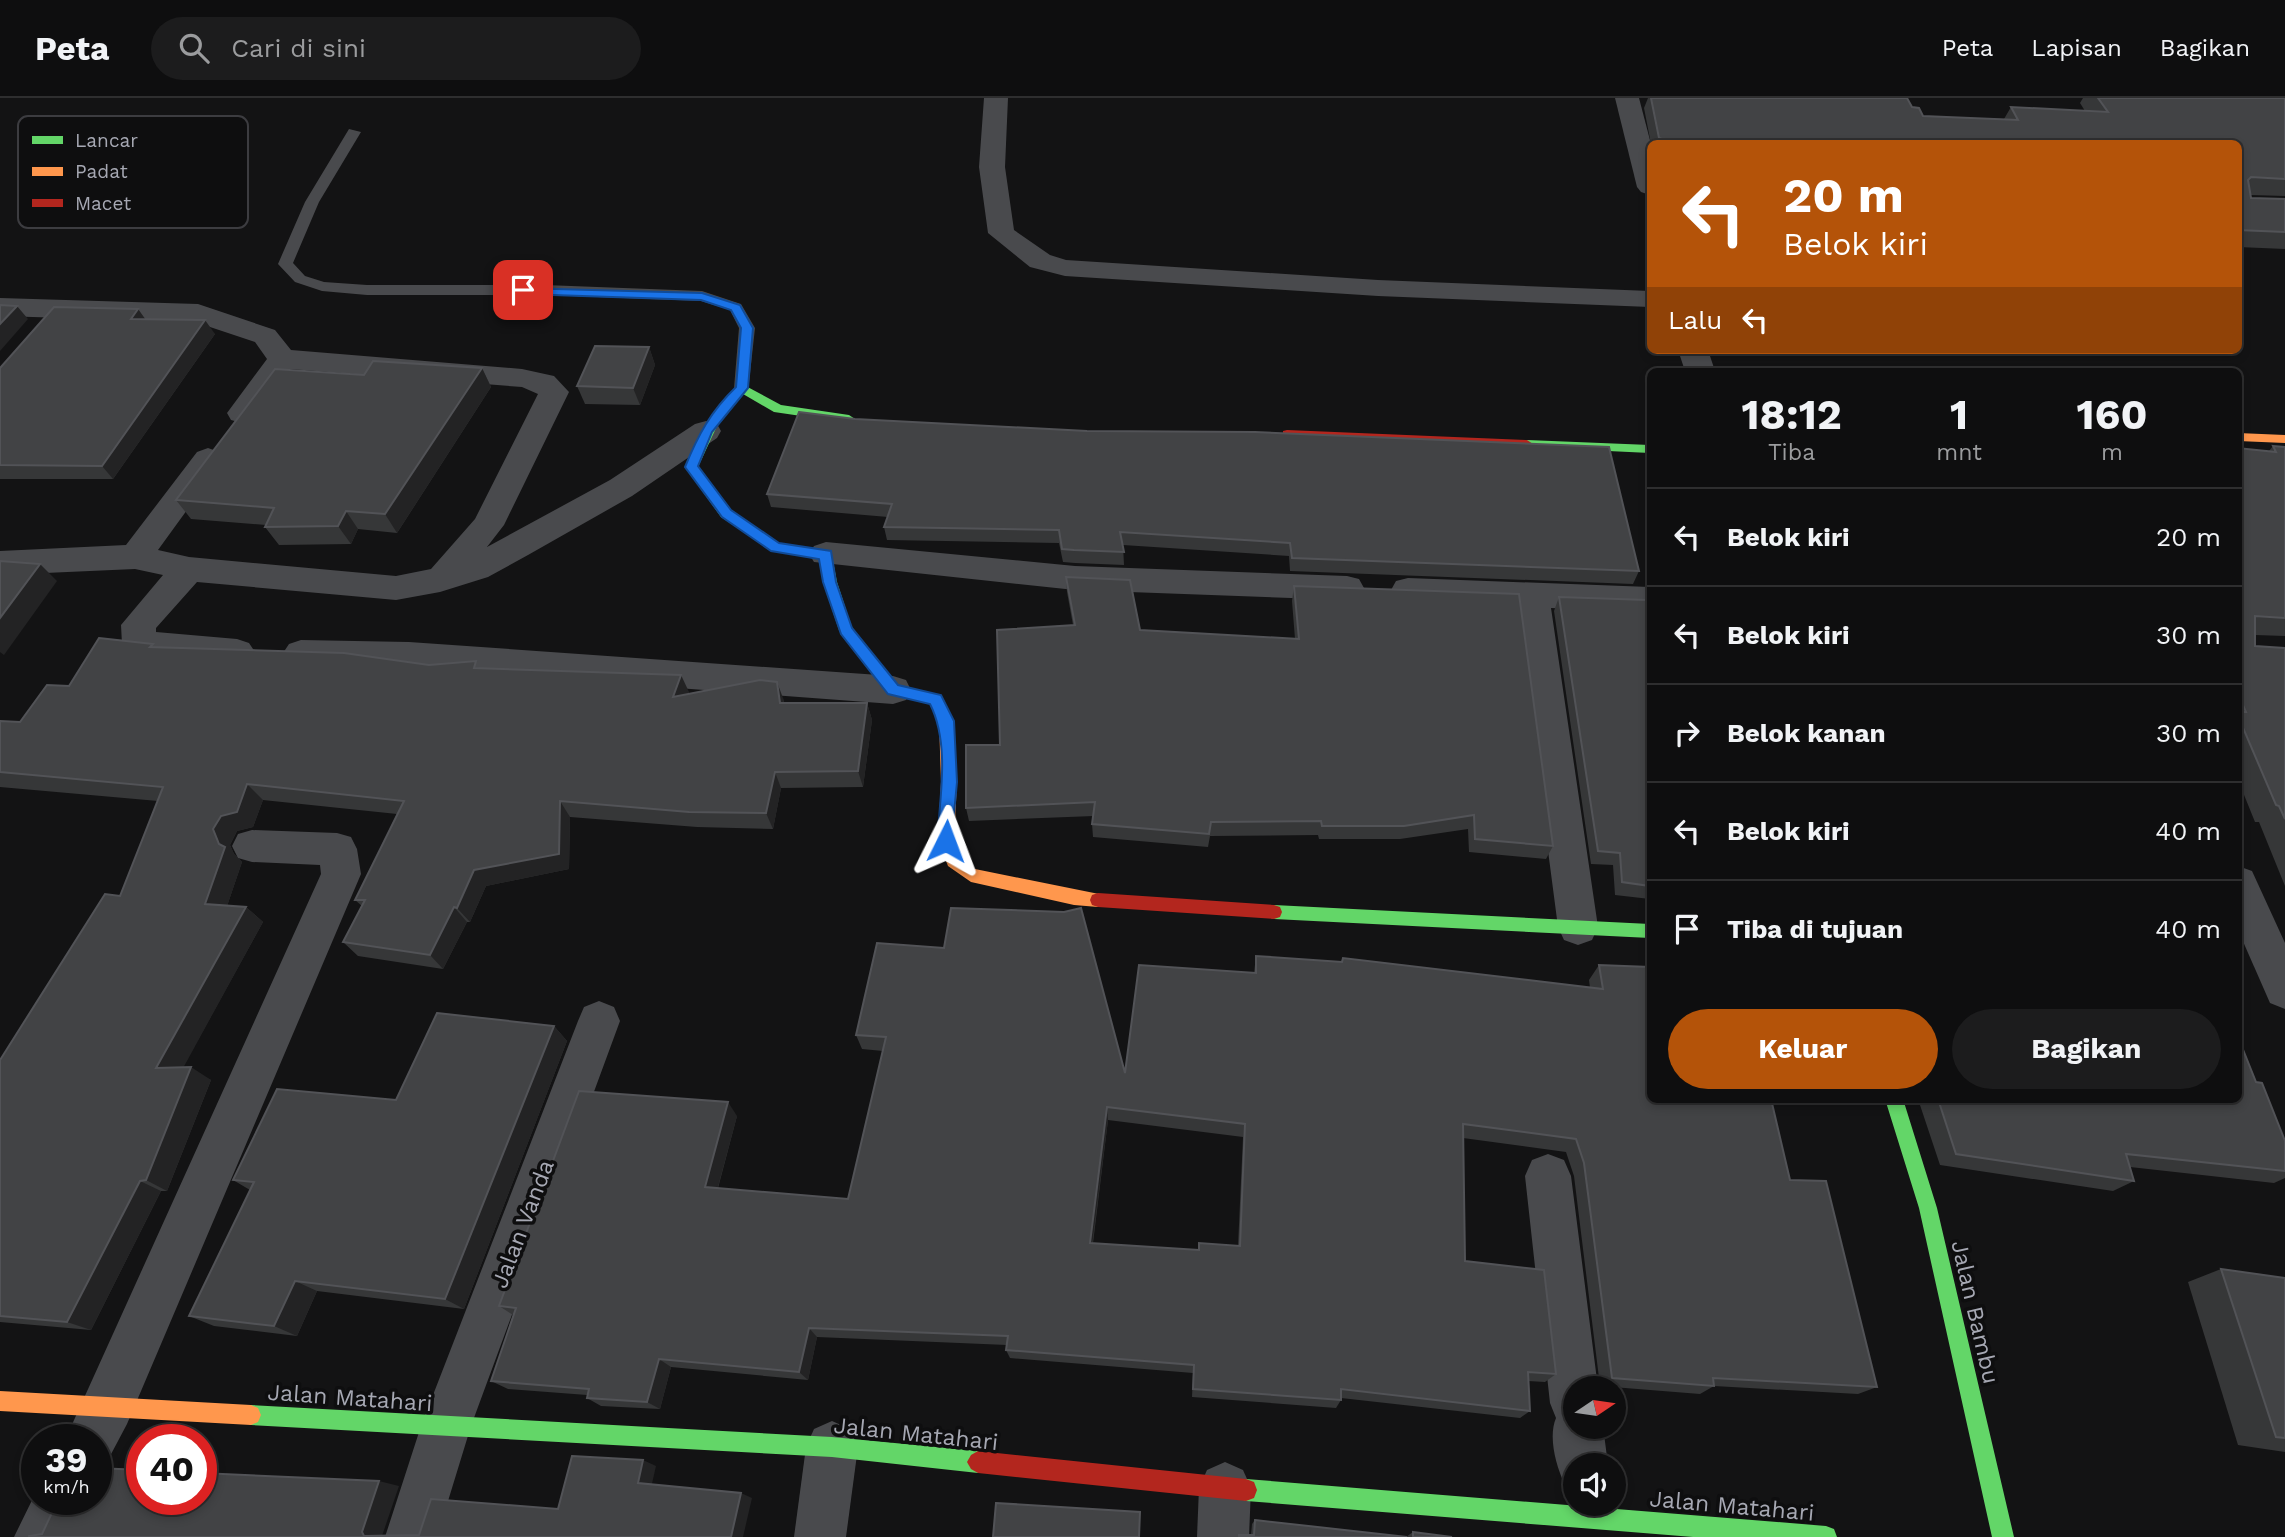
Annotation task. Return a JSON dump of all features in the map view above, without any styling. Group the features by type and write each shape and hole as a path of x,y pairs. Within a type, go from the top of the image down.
{"street":[{"path":"996,98 992,167 1001,233 1040,261 1065,268 1378,288 1647,299"},
{"path":"1627,98 1647,169"},
{"path":"0,307 198,313 265,336 282,359 522,378 543,383 554,391 488,525 440,580"},
{"path":"33,336 58,307"},
{"path":"135,557 282,359"},
{"path":"872,421 778,409 742,388 721,408 706,431 691,467 726,514 776,547 826,555 1075,578 1647,599"},
{"path":"0,563 135,557 189,569 396,587 440,580 476,568 516,547 621,488 706,431"},
{"path":"1267,433 1647,449"},
{"path":"2242,437 2285,439"},
{"path":"826,555 830,582 846,630 893,690"},
{"path":"189,569 138,625 140,644 226,652 409,655 893,690 936,699 946,721 949,782 946,841 954,862 971,875 1074,898 1321,915 1647,931"},
{"path":"1532,595 1577,927"},
{"path":"100,1423 341,874 337,849 252,846"},
{"path":"2242,892 2285,990"},
{"name":"Jalan Vanda","path":"411,1537 446,1426 599,1021"},
{"name":"Jalan Bambu","path":"1895,1103 1928,1208 2003,1537"},
{"path":"1548,1177 1572,1376"},
{"name":"Jalan Matahari","path":"0,1401 100,1423 446,1426 832,1447 1224,1512 1589,1519 1826,1537"},
{"path":"820,1537 832,1447"},
{"path":"40,1537 52,1515"}],"lane":[{"path":"354,132 312,202 285,264 300,278 322,286 367,290 545,290 702,296 736,307 747,328 742,388"}],"building":[{"path":"1651,98 1907,98 1912,107 1919,108 1923,116 2018,120 2011,107 2108,112 2098,98 2285,98 2285,179 2251,177 2248,180 2251,198 2285,199 2285,232 2242,230 2242,140 1659,138"},
{"path":"0,305 17,306 0,324"},
{"path":"54,307 138,309 131,319 205,320 102,466 0,465 0,368"},
{"path":"595,346 649,347 633,388 577,386"},
{"path":"373,361 482,368 385,514 346,511 338,526 265,527 274,508 176,500 275,369 364,375"},
{"path":"799,412 855,419 1087,431 1255,432 1609,447 1639,571 1292,558 1290,543 1120,532 1124,552 1074,550 1062,549 1059,530 884,527 892,504 767,494"},
{"path":"2273,446 2285,447 2285,618 2255,616 2255,646 2285,648 2285,819 2276,805 2242,725 2242,712 2246,712 2242,703 2242,448 2276,452"},
{"path":"0,561 40,564 0,618"},
{"path":"1066,577 1130,580 1140,630 1299,639 1294,586 1519,594 1553,846 1475,839 1474,815 1404,826 1322,826 1321,821 1211,822 1209,834 1092,824 1095,802 966,808 966,745 1000,745 997,630 1075,625"},
{"path":"1559,597 1647,600 1647,886 1622,882 1620,853 1598,851"},
{"path":"99,638 153,644 150,647 344,653 429,665 476,661 474,668 681,675 673,697 760,680 777,682 780,703 867,703 858,771 775,772 766,813 689,812 560,801 559,854 474,870 457,908 454,907 430,955 343,942 365,900 355,900 404,801 247,784 237,812 221,816 213,829 219,844 225,847 205,904 246,907 156,1068 191,1067 146,1180 140,1181 67,1322 0,1316 0,1060 105,894 120,896 163,787 0,772 0,721 20,722 47,685 69,686"},
{"path":"951,908 1064,912 1081,908 1125,1073 1139,965 1256,973 1256,956 1342,962 1343,958 1603,989 1599,965 1647,967 1647,1103 1772,1103 1790,1180 1826,1181 1877,1387 1713,1378 1714,1386 1612,1376 1584,1163 1576,1139 1463,1124 1465,1261 1544,1270 1556,1374 1528,1372 1530,1411 1341,1389 1341,1400 1193,1389 1194,1365 1006,1350 1008,1336 809,1328 799,1372 659,1359 647,1402 587,1398 589,1389 491,1381 516,1308 499,1306 579,1091 728,1102 705,1187 848,1199 886,1037 856,1035 877,943 944,948","holes":["1107,1107 1245,1124 1240,1246 1199,1243 1199,1250 1090,1243"]},
{"path":"437,1013 554,1026 445,1299 295,1281 274,1326 189,1316 254,1182 233,1180 277,1089 396,1100"},
{"path":"2242,1047 2256,1082 2262,1083 2285,1141 2285,1171 2126,1154 2134,1181 1956,1154 1939,1103 2242,1103"},
{"path":"2221,1269 2285,1278 2285,1438 2276,1437"},
{"path":"572,1456 643,1460 638,1483 741,1493 731,1537 29,1537 42,1534 51,1515 112,1515 112,1469 126,1469 126,1515 217,1515 217,1474 379,1481 362,1532 364,1536 419,1535 431,1499 558,1509"},
{"path":"996,1503 1140,1512 1139,1537 993,1537"},
{"path":"1255,1520 1407,1537 1239,1537 1254,1535"},
{"path":"1413,1532 1452,1537 1413,1537"}],"traffic: fast":[{"path":"849,419 778,409 742,388 712,424 691,467 726,514 776,547 826,554 830,582 846,630 893,690"},
{"path":"1527,444 1647,449"},
{"path":"1274,912 1647,931"},
{"path":"1895,1103 1928,1208 2003,1537"},
{"path":"251,1415 832,1447 978,1462"},
{"path":"1246,1490 1826,1537"}],"traffic: slow":[{"path":"2242,437 2285,439"},
{"path":"893,690 936,699 946,721 949,782 946,841 954,861 971,875 1074,898 1098,900"},
{"path":"0,1401 251,1415"}],"traffic: jam":[{"path":"1287,434 1527,444"},
{"path":"1098,900 1274,912"},
{"path":"978,1462 1246,1490"}],"route":[{"path":"523,290 702,296 736,307 747,328 747,359 742,388 721,408 706,431 691,467 726,514 776,547 826,555 830,582 846,630 893,690 936,699 946,721 949,782 946,841"}]}
